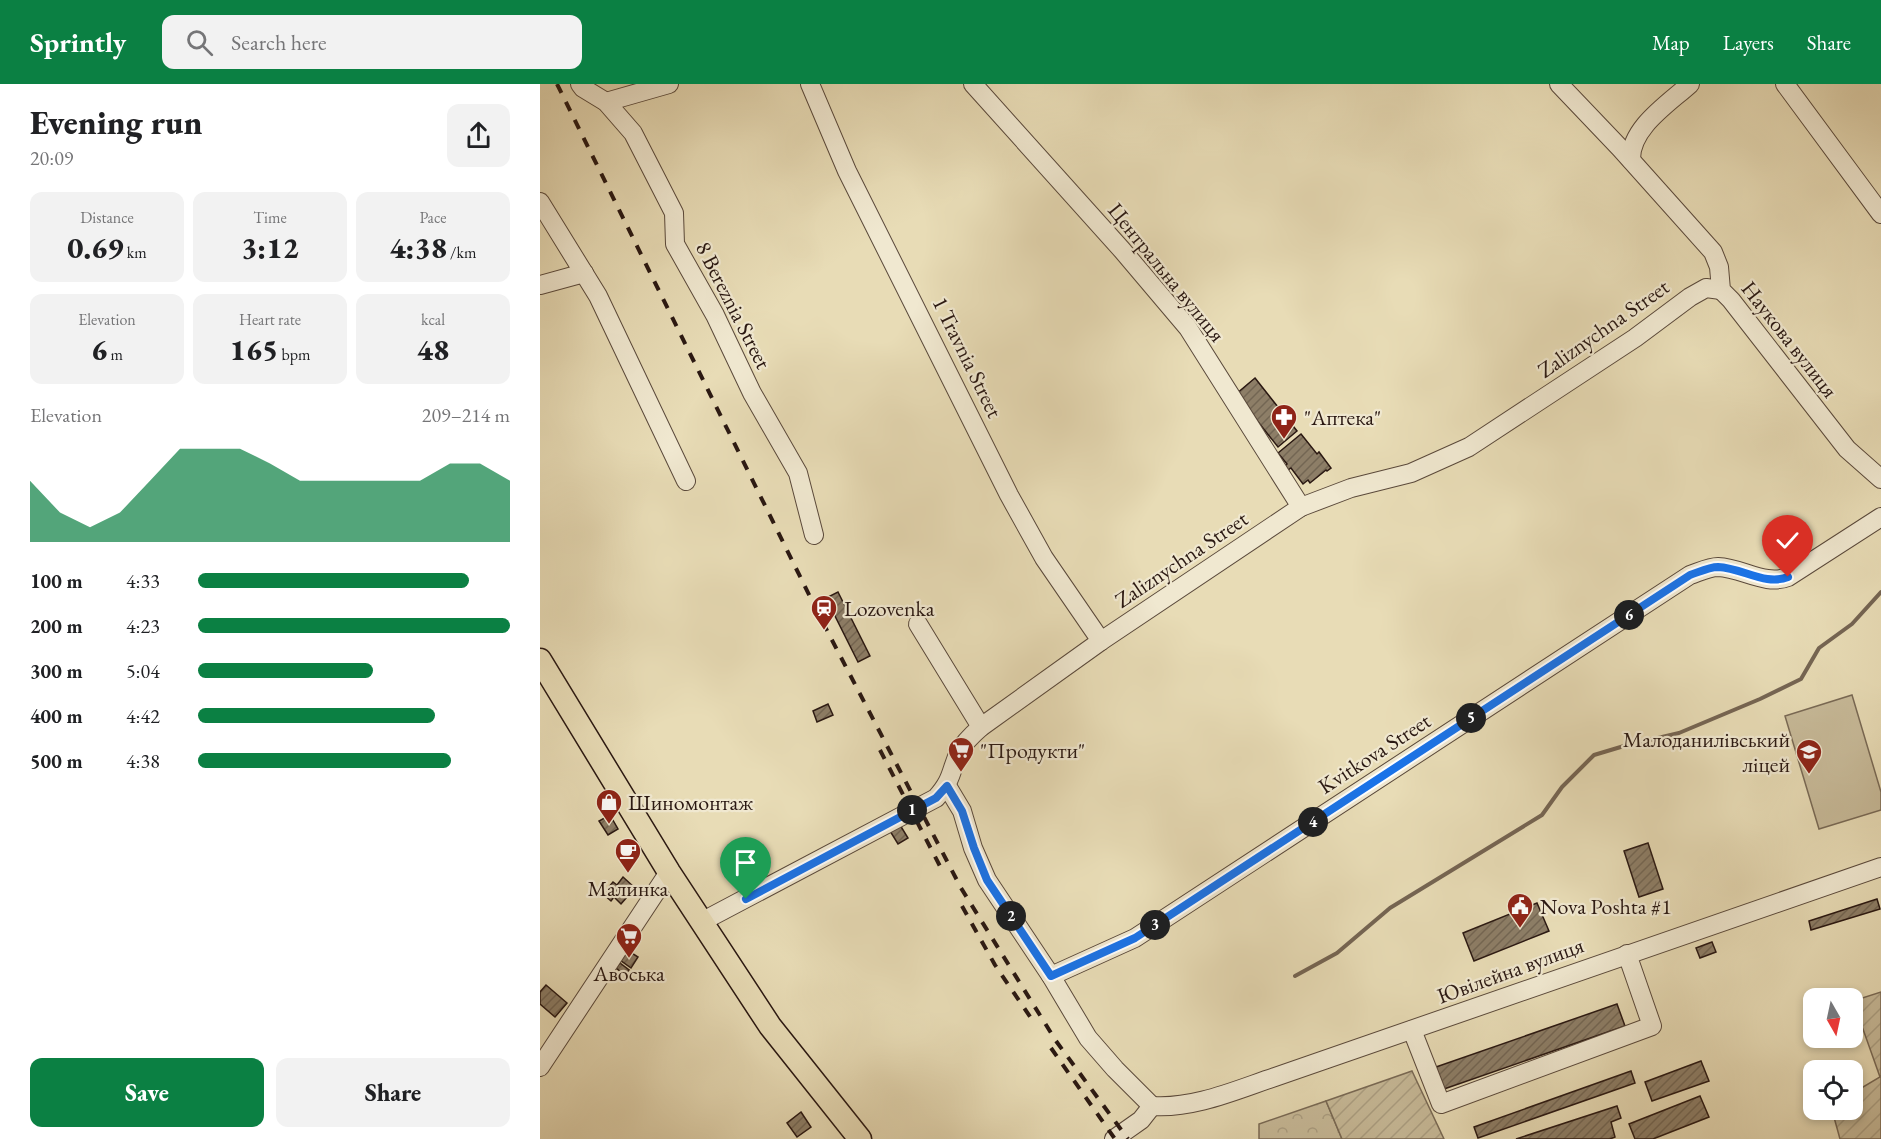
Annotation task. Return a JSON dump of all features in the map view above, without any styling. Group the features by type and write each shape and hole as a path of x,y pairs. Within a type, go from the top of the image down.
{"main road":[{"path":"540,660 669,872 770,1026 860,1139"}],"street":[{"name":"8 Bereznia Street","path":"580,84 606,102 633,133 674,213 675,244 715,315 752,393 798,474 814,535"},
{"path":"606,102 669,84"},
{"name":"1 Travnia Street","path":"810,84 847,171 1009,495 1044,558 1101,641"},
{"name":"Центральна вулиця","path":"973,84 1122,250 1188,328 1301,507"},
{"name":"Наукова вулиця","path":"1559,84 1713,252 1719,267 1721,290 1847,449 1881,479"},
{"path":"1631,160 1633,141 1640,130 1690,84"},
{"path":"1785,84 1881,214"},
{"path":"540,202 598,296 686,481"},
{"path":"540,285 584,273"},
{"name":"Zaliznychna Street","path":"947,786 959,753 966,741 981,727 1101,641 1301,507 1351,488 1411,473 1469,447 1635,338 1690,297 1706,288 1721,290"},
{"name":"Kvitkova Street","path":"1051,976 1135,938 1690,575 1716,567 1734,569 1777,581 1788,577 1881,517"},
{"path":"918,624 981,727"},
{"path":"703,921 936,798 947,786 962,811 987,880 1051,976 1088,1038 1114,1069 1152,1106 1141,1120 1114,1139"},
{"name":"Ювілейна вулиця","path":"1152,1106 1169,1108 1197,1102 1881,867"},
{"path":"541,1064 669,872"},
{"path":"1412,1030 1441,1104 1652,1026 1627,954"}],"green space":[{"path":"1852,695 1881,792 1881,810 1819,829 1785,716"},
{"path":"1881,992 1881,1139 1840,1139 1835,1120 1863,1120 1863,1087 1880,1077 1863,1029 1863,998"},
{"path":"1412,1071 1444,1139 1342,1139 1326,1101"},
{"path":"1326,1101 1342,1139 1259,1139 1259,1124"}],"building":[{"path":"1255,378 1297,431 1278,447 1236,394"},
{"path":"1301,434 1331,468 1310,483 1308,480 1303,484 1291,468 1288,470 1285,466 1287,464 1278,453"},
{"path":"838,592 870,656 858,662 826,598"},
{"path":"828,704 833,715 817,722 813,711"},
{"name":"Шиномонтаж","path":"610,815 618,829 608,835 599,821"},
{"path":"900,825 908,838 898,844 890,831"},
{"path":"1648,843 1663,889 1639,897 1624,851"},
{"path":"623,877 635,888 621,904 614,897 611,901 603,894 613,882 617,885"},
{"path":"1877,899 1880,909 1811,930 1809,921"},
{"path":"1537,903 1549,931 1474,961 1463,933"},
{"path":"1712,942 1716,952 1700,958 1696,948"},
{"name":"Авоська","path":"627,950 638,957 631,968 620,960"},
{"path":"620,963 629,970 625,975 616,968"},
{"path":"546,985 567,1003 555,1017 540,1004 540,992"},
{"path":"1617,1004 1625,1026 1444,1089 1436,1067"},
{"path":"1701,1061 1709,1081 1652,1101 1645,1082"},
{"path":"1631,1071 1635,1083 1478,1138 1474,1127"},
{"path":"1700,1096 1709,1117 1653,1139 1635,1139 1629,1124"},
{"path":"1617,1106 1621,1118 1611,1122 1615,1137 1610,1139 1516,1139"},
{"path":"801,1112 811,1127 797,1137 787,1123"}],"waterway":[{"path":"1295,976 1337,953 1390,908 1542,815 1562,787 1594,755 1679,733 1801,679 1819,648 1852,624 1881,592"}],"railway":[{"path":"557,84 821,619 961,888 1056,1041 1128,1139"},
{"path":"880,750 943,872"},
{"path":"962,906 995,965 1033,1021"},
{"path":"1051,1048 1115,1139"}],"place":[{"name":"\"Аптека\"","path":"1284,440"},
{"name":"Lozovenka","path":"824,631"},
{"name":"\"Продукти\"","path":"961,773"},
{"name":"Малоданилівський ліцей","path":"1809,775"},
{"name":"Шиномонтаж","path":"609,825"},
{"name":"Малинка","path":"628,874"},
{"name":"Nova Poshta #1","path":"1520,929"},
{"name":"Авоська","path":"629,959"}],"route":[{"path":"746,899 936,798 947,786 962,811 987,880 1051,976 1135,938 1690,575 1716,567 1734,569 1777,581 1788,577"}]}
